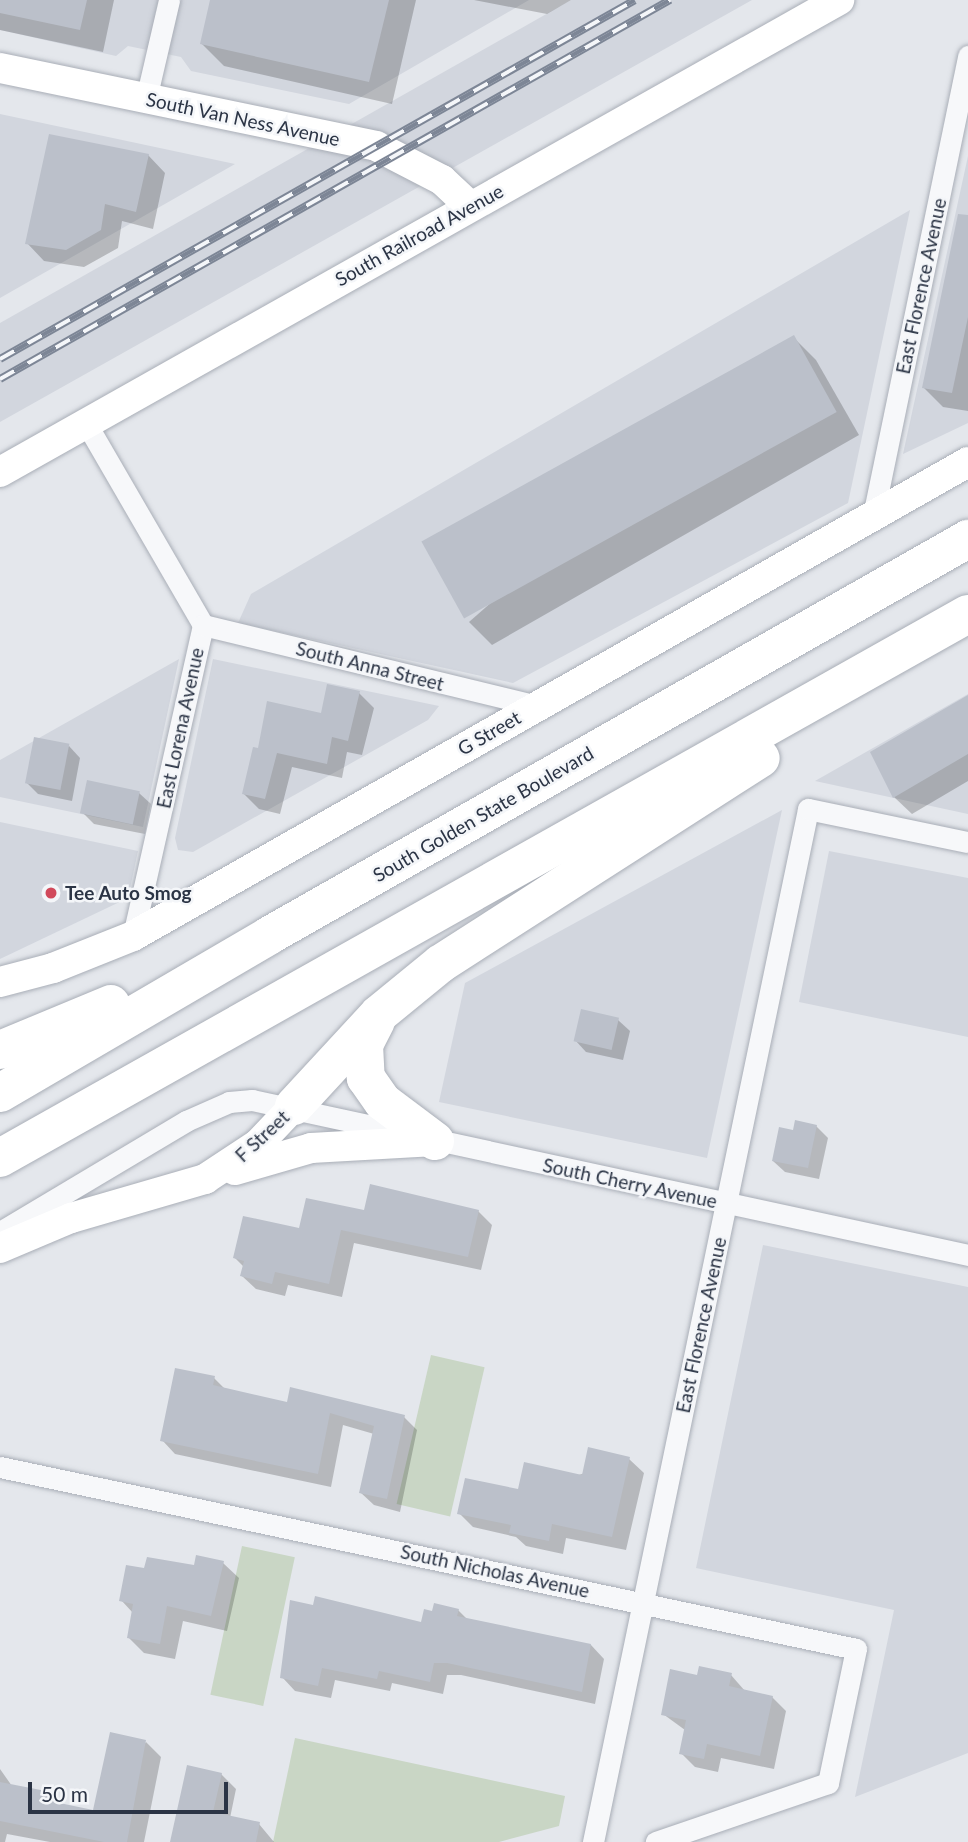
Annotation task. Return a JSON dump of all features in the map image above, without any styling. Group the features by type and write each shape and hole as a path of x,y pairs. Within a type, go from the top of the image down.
{"highway":[{"name":"South Golden State Boulevard","path":"0,1093 270,935 968,539"},
{"path":"0,1158 968,614"},
{"path":"294,1106 379,1014 440,964 968,625"},
{"path":"0,1051 270,935"},
{"path":"379,1014 364,1045 366,1077 383,1102 435,1141"}],"street":[{"path":"146,99 169,0"},
{"name":"South Railroad Avenue","path":"0,472 838,0"},
{"name":"East Florence Avenue","path":"873,516 968,56"},
{"name":"South Van Ness Avenue","path":"0,68 376,146 442,180 470,206"},
{"name":"East Lorena Avenue","path":"86,424 203,625 133,936"},
{"name":"G Street","path":"0,982 53,968 133,936 968,462"},
{"name":"South Anna Street","path":"203,625 537,706"},
{"name":"East Florence Avenue","path":"593,1842 808,809 968,842"},
{"name":"F Street","path":"0,1232 209,1110 252,1100 294,1106"},
{"name":"South Cherry Avenue","path":"294,1106 435,1141 968,1255"},
{"name":"F Street","path":"0,1248 71,1218 205,1179 258,1144 294,1106"},
{"path":"205,1179 311,1148 435,1141"},
{"name":"South Nicholas Avenue","path":"0,1467 856,1649 828,1783 656,1842"}],"shaded area":[{"path":"0,0 529,0 349,104 191,71 181,57 128,46 116,56 0,30"},
{"path":"571,0 752,0 0,422 0,323"},
{"path":"0,114 235,164 0,298"},
{"path":"968,156 968,423 903,454"},
{"path":"910,210 848,503 513,683 238,623 251,594"},
{"path":"179,659 143,827 0,797 0,760"},
{"path":"213,659 439,706 428,720 193,852 178,850 175,838"},
{"path":"968,694 968,814 815,781"},
{"path":"782,810 707,1158 439,1102 465,983"},
{"path":"0,822 138,851 128,898 0,959"},
{"path":"829,851 968,878 968,1037 799,1002"},
{"path":"763,1245 968,1287 968,1753 855,1797 894,1610 696,1568"}],"green space":[{"path":"431,1355 485,1367 450,1516 397,1504"},
{"path":"242,1546 295,1557 263,1706 210,1695"},
{"path":"295,1738 565,1796 559,1826 499,1842 273,1842"}],"building":[{"path":"0,0 87,0 80,30 0,13"},
{"path":"210,0 389,0 369,82 200,44"},
{"path":"49,134 149,154 136,212 105,204 101,230 66,250 25,244"},
{"path":"958,214 968,215 968,317 952,393 922,388"},
{"path":"794,335 837,412 464,618 421,542"},
{"path":"327,684 360,691 348,741 332,737 327,764 277,753 265,799 242,794 253,747 258,748 267,701 321,713"},
{"path":"968,695 968,754 893,798 870,752"},
{"path":"34,737 69,744 60,790 25,783"},
{"path":"87,780 140,791 133,824 80,813"},
{"path":"581,1009 619,1018 612,1050 574,1041"},
{"path":"795,1120 817,1125 808,1168 772,1161 779,1127 793,1130"},
{"path":"370,1184 479,1210 468,1257 341,1230 329,1284 275,1272 272,1284 240,1276 244,1261 233,1258 243,1216 299,1228 306,1198 364,1210"},
{"path":"175,1368 215,1376 213,1385 287,1402 290,1387 405,1415 387,1499 359,1493 374,1426 330,1413 318,1474 160,1441"},
{"path":"588,1447 630,1457 612,1537 552,1524 549,1541 509,1533 511,1525 457,1514 465,1478 518,1489 524,1462 582,1475"},
{"path":"196,1555 224,1561 211,1616 167,1606 160,1644 127,1638 133,1604 119,1601 126,1565 144,1568 147,1557 194,1565"},
{"path":"315,1596 421,1622 424,1609 432,1611 434,1603 459,1609 457,1616 591,1644 582,1692 447,1663 434,1663 430,1682 379,1671 377,1679 322,1668 318,1686 280,1678 290,1600 313,1605"},
{"path":"699,1666 732,1673 729,1686 773,1696 760,1756 707,1744 704,1759 679,1754 686,1720 661,1715 670,1669 697,1675"},
{"path":"110,1732 146,1740 127,1842 104,1842 0,1821 0,1782 51,1792 50,1801 93,1810"},
{"path":"187,1765 222,1773 213,1812 260,1822 256,1842 170,1842"}],"railway":[{"path":"0,359 635,0"},
{"path":"0,379 670,0"}],"place":[{"name":"Tee Auto Smog","path":"51,893"}]}
